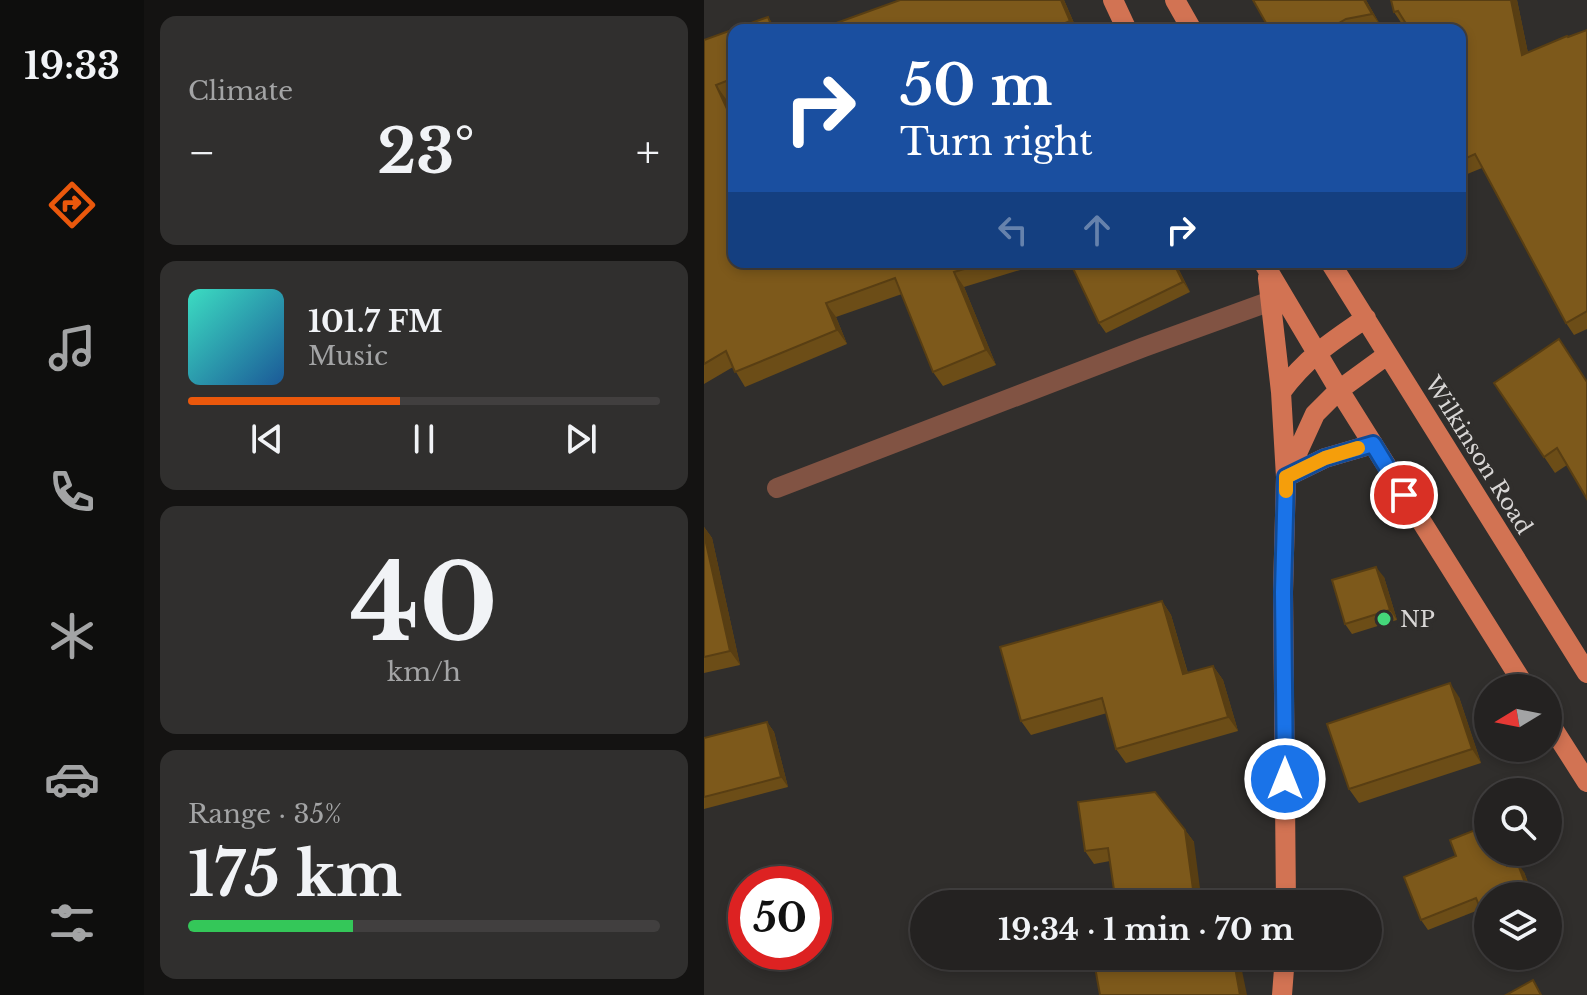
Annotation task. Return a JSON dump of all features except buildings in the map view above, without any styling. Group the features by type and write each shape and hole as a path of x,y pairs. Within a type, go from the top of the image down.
{"main road":[{"path":"1113,0 1124,24"},
{"path":"1175,0 1189,24"},
{"path":"1265,268 1281,392 1286,477 1283,592 1286,890"},
{"path":"1266,268 1517,674"},
{"name":"Wilkinson Road","path":"1334,268 1587,673"},
{"path":"1281,392 1293,375 1317,352 1366,318"},
{"path":"1286,477 1315,414 1339,390 1387,355"},
{"path":"1286,477 1325,458 1373,444"},
{"path":"1562,743 1587,782"},
{"path":"1282,995 1284,970"}],"lane":[{"path":"777,488 1271,301"}],"slow traffic":[{"path":"1286,491 1286,477 1325,458 1358,448"}],"place":[{"name":"NP","path":"1384,619"}],"route":[{"path":"1285,779 1283,592 1286,477 1325,458 1373,444 1404,495"}]}
